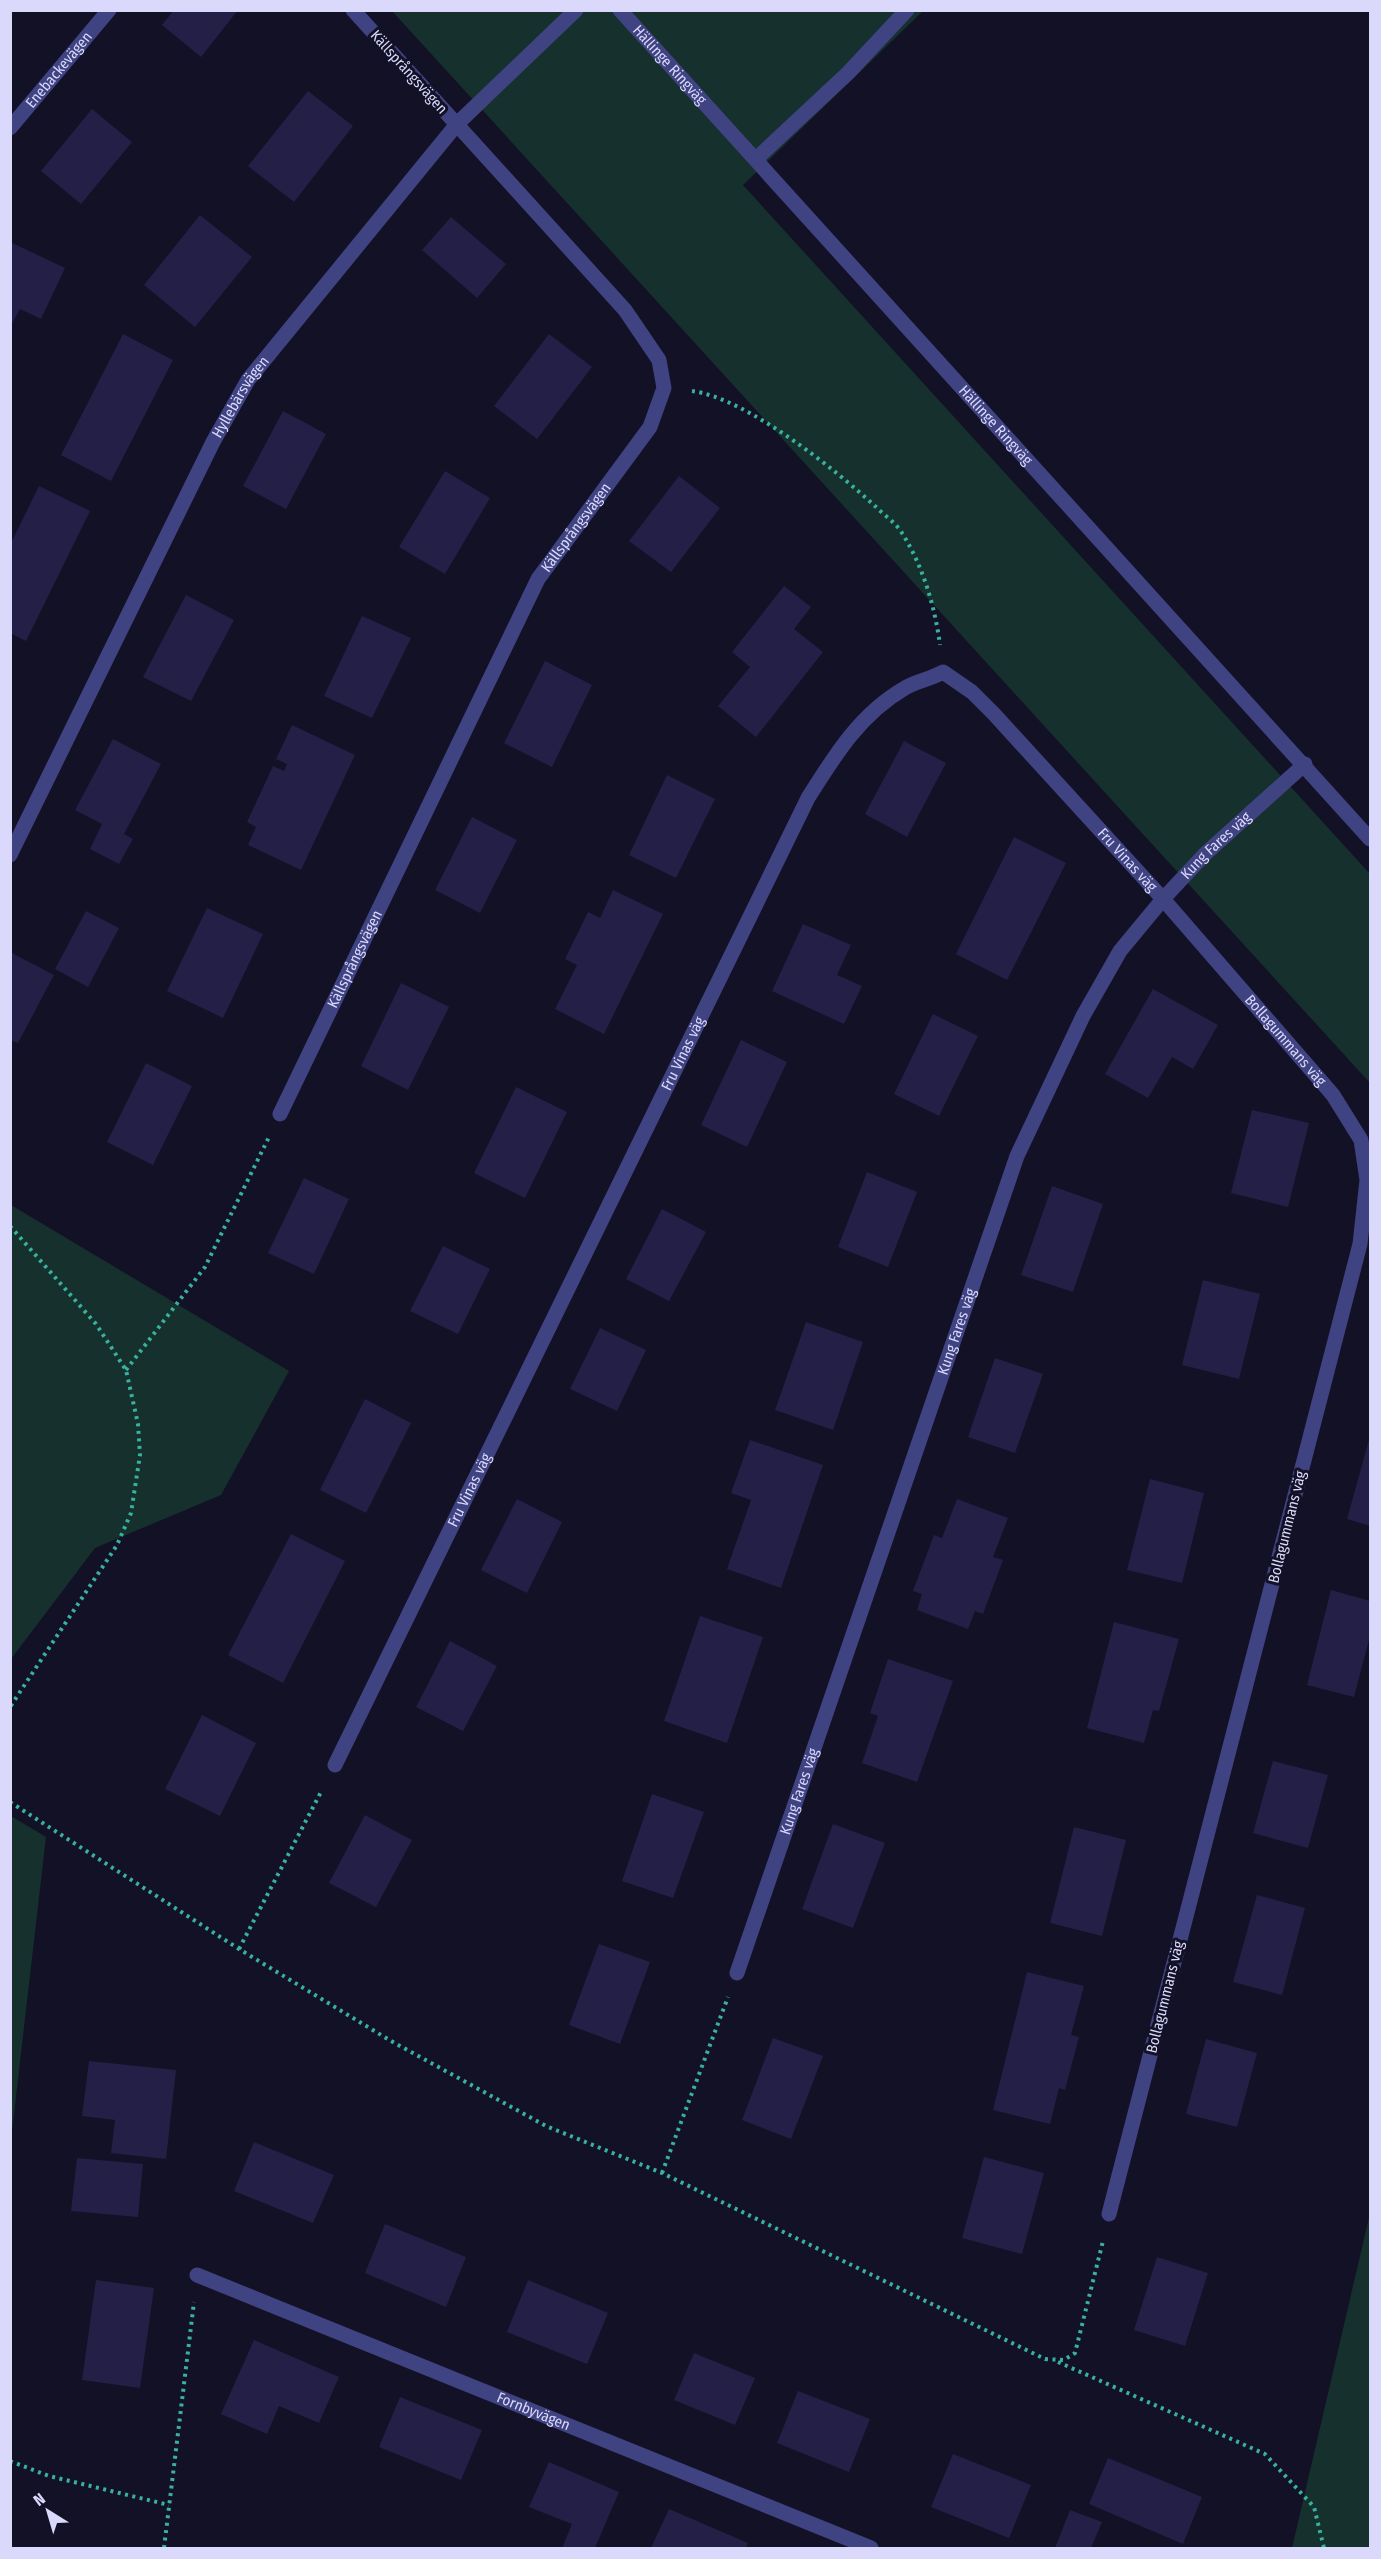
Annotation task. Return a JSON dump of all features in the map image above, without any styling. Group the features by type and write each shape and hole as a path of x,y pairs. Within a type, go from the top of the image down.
{"street":[{"name":"Enebackevägen","path":"10,128 109,10"},
{"name":"Källsprångsvägen","path":"280,1114 538,579 650,427 664,388 659,360 626,310 353,10"},
{"name":"Hyllebärsvägen","path":"10,855 213,442 248,380 457,124 576,10"},
{"name":"Hällinge Ringväg","path":"620,10 1371,839"},
{"path":"756,159 848,73 907,10"},
{"name":"Fru Vinas väg","path":"335,1765 808,798 842,744 870,712 906,687 943,672 972,692 994,714 1163,899"},
{"name":"Kung Fares väg","path":"737,1973 1017,1156 1089,1006 1120,951 1163,899 1245,816 1305,764"},
{"name":"Bollagummans väg","path":"1109,2214 1360,1244 1367,1180 1361,1140 1333,1095 1163,899"},
{"name":"Fornbyvägen","path":"197,2275 871,2548"}],"path":[{"path":"664,388 704,393 743,409 840,474 901,531 918,565 937,618 943,672"},
{"path":"126,1370 205,1266 280,1114"},
{"path":"10,1226 96,1324 126,1370 138,1424 140,1455 131,1513 117,1545 10,1707"},
{"path":"239,1949 335,1765"},
{"path":"10,1802 239,1949 391,2041 546,2126 662,2173 1045,2359 1056,2361 1265,2454 1314,2507 1324,2548"},
{"path":"662,2173 737,1973"},
{"path":"1056,2361 1070,2357 1078,2345 1109,2214"},
{"path":"164,2548 197,2275"},
{"path":"10,2461 49,2476 169,2505"}],"green space":[{"path":"392,11 923,11 743,185 1370,874 1370,1083"},
{"path":"11,1205 289,1371 221,1495 95,1548 11,1659"},
{"path":"11,1816 46,1837 11,2140"},
{"path":"1370,2213 1370,2548 1292,2548"}],"building":[{"path":"174,10 238,10 201,57 162,25"},
{"path":"308,91 353,126 294,202 248,166"},
{"path":"92,109 132,142 81,204 41,171"},
{"path":"200,215 252,257 195,327 144,285"},
{"path":"451,217 506,264 477,298 422,250"},
{"path":"10,242 65,268 41,319 20,309 10,327"},
{"path":"123,334 173,360 111,481 61,455"},
{"path":"549,334 592,367 537,439 494,406"},
{"path":"283,411 326,434 286,509 243,486"},
{"path":"445,471 490,498 445,574 399,547"},
{"path":"679,476 720,508 671,572 629,541"},
{"path":"39,486 90,511 26,641 10,633 10,545"},
{"path":"784,586 811,607 794,629 823,652 756,737 718,706 750,667 732,652"},
{"path":"186,595 234,620 191,701 143,677"},
{"path":"362,616 411,638 372,718 324,696"},
{"path":"545,661 592,685 552,767 504,743"},
{"path":"292,725 355,755 301,870 248,845 256,827 247,822 273,766 284,771 287,764 276,759"},
{"path":"113,739 161,764 124,834 133,839 119,864 90,849 102,824 75,810"},
{"path":"904,741 946,763 907,837 865,814"},
{"path":"667,775 715,799 676,878 629,855"},
{"path":"472,817 517,840 480,913 435,890"},
{"path":"1014,837 1066,863 1007,980 956,954"},
{"path":"613,890 663,914 604,1034 555,1009 577,965 565,959 588,912 600,918"},
{"path":"207,908 263,934 223,1018 167,991"},
{"path":"86,911 119,928 88,987 55,969"},
{"path":"803,924 851,945 837,975 862,986 844,1024 772,991"},
{"path":"10,952 54,975 18,1043 10,1040"},
{"path":"401,983 449,1007 408,1090 361,1066"},
{"path":"1153,989 1218,1025 1193,1069 1172,1057 1148,1098 1105,1074"},
{"path":"933,1014 978,1036 939,1116 894,1094"},
{"path":"741,1040 787,1062 747,1147 701,1125"},
{"path":"146,1063 192,1086 153,1165 107,1142"},
{"path":"516,1087 567,1112 525,1198 474,1173"},
{"path":"1252,1110 1309,1123 1288,1207 1231,1193"},
{"path":"867,1172 917,1192 888,1267 838,1247"},
{"path":"304,1178 349,1199 314,1274 268,1253"},
{"path":"1052,1186 1103,1204 1073,1292 1021,1275"},
{"path":"662,1209 706,1232 669,1301 626,1279"},
{"path":"443,1246 490,1269 458,1334 410,1311"},
{"path":"1203,1280 1260,1294 1239,1379 1182,1365"},
{"path":"806,1322 863,1342 833,1430 775,1410"},
{"path":"600,1328 646,1350 617,1411 570,1389"},
{"path":"995,1358 1043,1374 1015,1453 968,1437"},
{"path":"365,1399 411,1423 366,1513 320,1490"},
{"path":"1370,1436 1370,1526 1347,1519"},
{"path":"750,1440 823,1465 781,1588 727,1569 751,1500 731,1493"},
{"path":"1150,1479 1204,1493 1182,1583 1127,1570"},
{"path":"517,1499 562,1522 527,1593 481,1570"},
{"path":"957,1499 1008,1518 993,1557 1003,1560 983,1614 975,1611 968,1629 917,1610 922,1594 913,1591 934,1535 942,1538"},
{"path":"291,1534 345,1561 283,1683 228,1655"},
{"path":"1331,1590 1370,1601 1370,1636 1354,1697 1307,1685"},
{"path":"700,1616 763,1637 727,1743 664,1721"},
{"path":"1114,1622 1179,1639 1159,1711 1153,1710 1144,1743 1087,1728"},
{"path":"450,1641 497,1666 463,1731 416,1707"},
{"path":"888,1659 953,1681 917,1782 862,1763 878,1716 870,1713"},
{"path":"202,1715 256,1743 220,1816 165,1789"},
{"path":"1273,1761 1328,1775 1308,1848 1253,1833"},
{"path":"652,1794 704,1812 673,1898 622,1881"},
{"path":"365,1815 412,1840 376,1907 329,1883"},
{"path":"833,1824 885,1843 853,1928 802,1909"},
{"path":"1074,1827 1126,1840 1102,1936 1050,1923"},
{"path":"1257,1895 1305,1908 1282,1995 1233,1982"},
{"path":"599,1944 650,1962 620,2044 569,2025"},
{"path":"1027,1972 1084,1986 1071,2035 1079,2037 1065,2090 1059,2088 1050,2124 993,2110"},
{"path":"773,2038 823,2056 791,2139 742,2120"},
{"path":"1206,2039 1257,2053 1237,2127 1186,2114"},
{"path":"89,2061 176,2070 166,2159 111,2153 115,2120 82,2116"},
{"path":"254,2142 334,2175 313,2223 234,2191"},
{"path":"984,2157 1044,2173 1022,2254 962,2238"},
{"path":"77,2158 143,2164 138,2217 71,2211"},
{"path":"385,2224 466,2257 446,2307 365,2273"},
{"path":"1157,2257 1208,2273 1185,2346 1134,2330"},
{"path":"96,2280 154,2288 140,2388 82,2380"},
{"path":"528,2280 608,2313 587,2364 507,2332"},
{"path":"254,2340 339,2377 319,2423 279,2406 267,2434 221,2414"},
{"path":"694,2353 755,2378 735,2425 674,2400"},
{"path":"798,2391 870,2419 849,2472 777,2443"},
{"path":"400,2397 482,2430 461,2480 379,2447"},
{"path":"953,2454 1031,2485 1009,2538 931,2507"},
{"path":"1108,2458 1202,2497 1183,2544 1089,2504"},
{"path":"549,2462 619,2492 595,2548 562,2548 572,2524 529,2507"},
{"path":"669,2509 748,2543 746,2548 651,2548"},
{"path":"1070,2510 1102,2522 1091,2548 1055,2548"}]}
